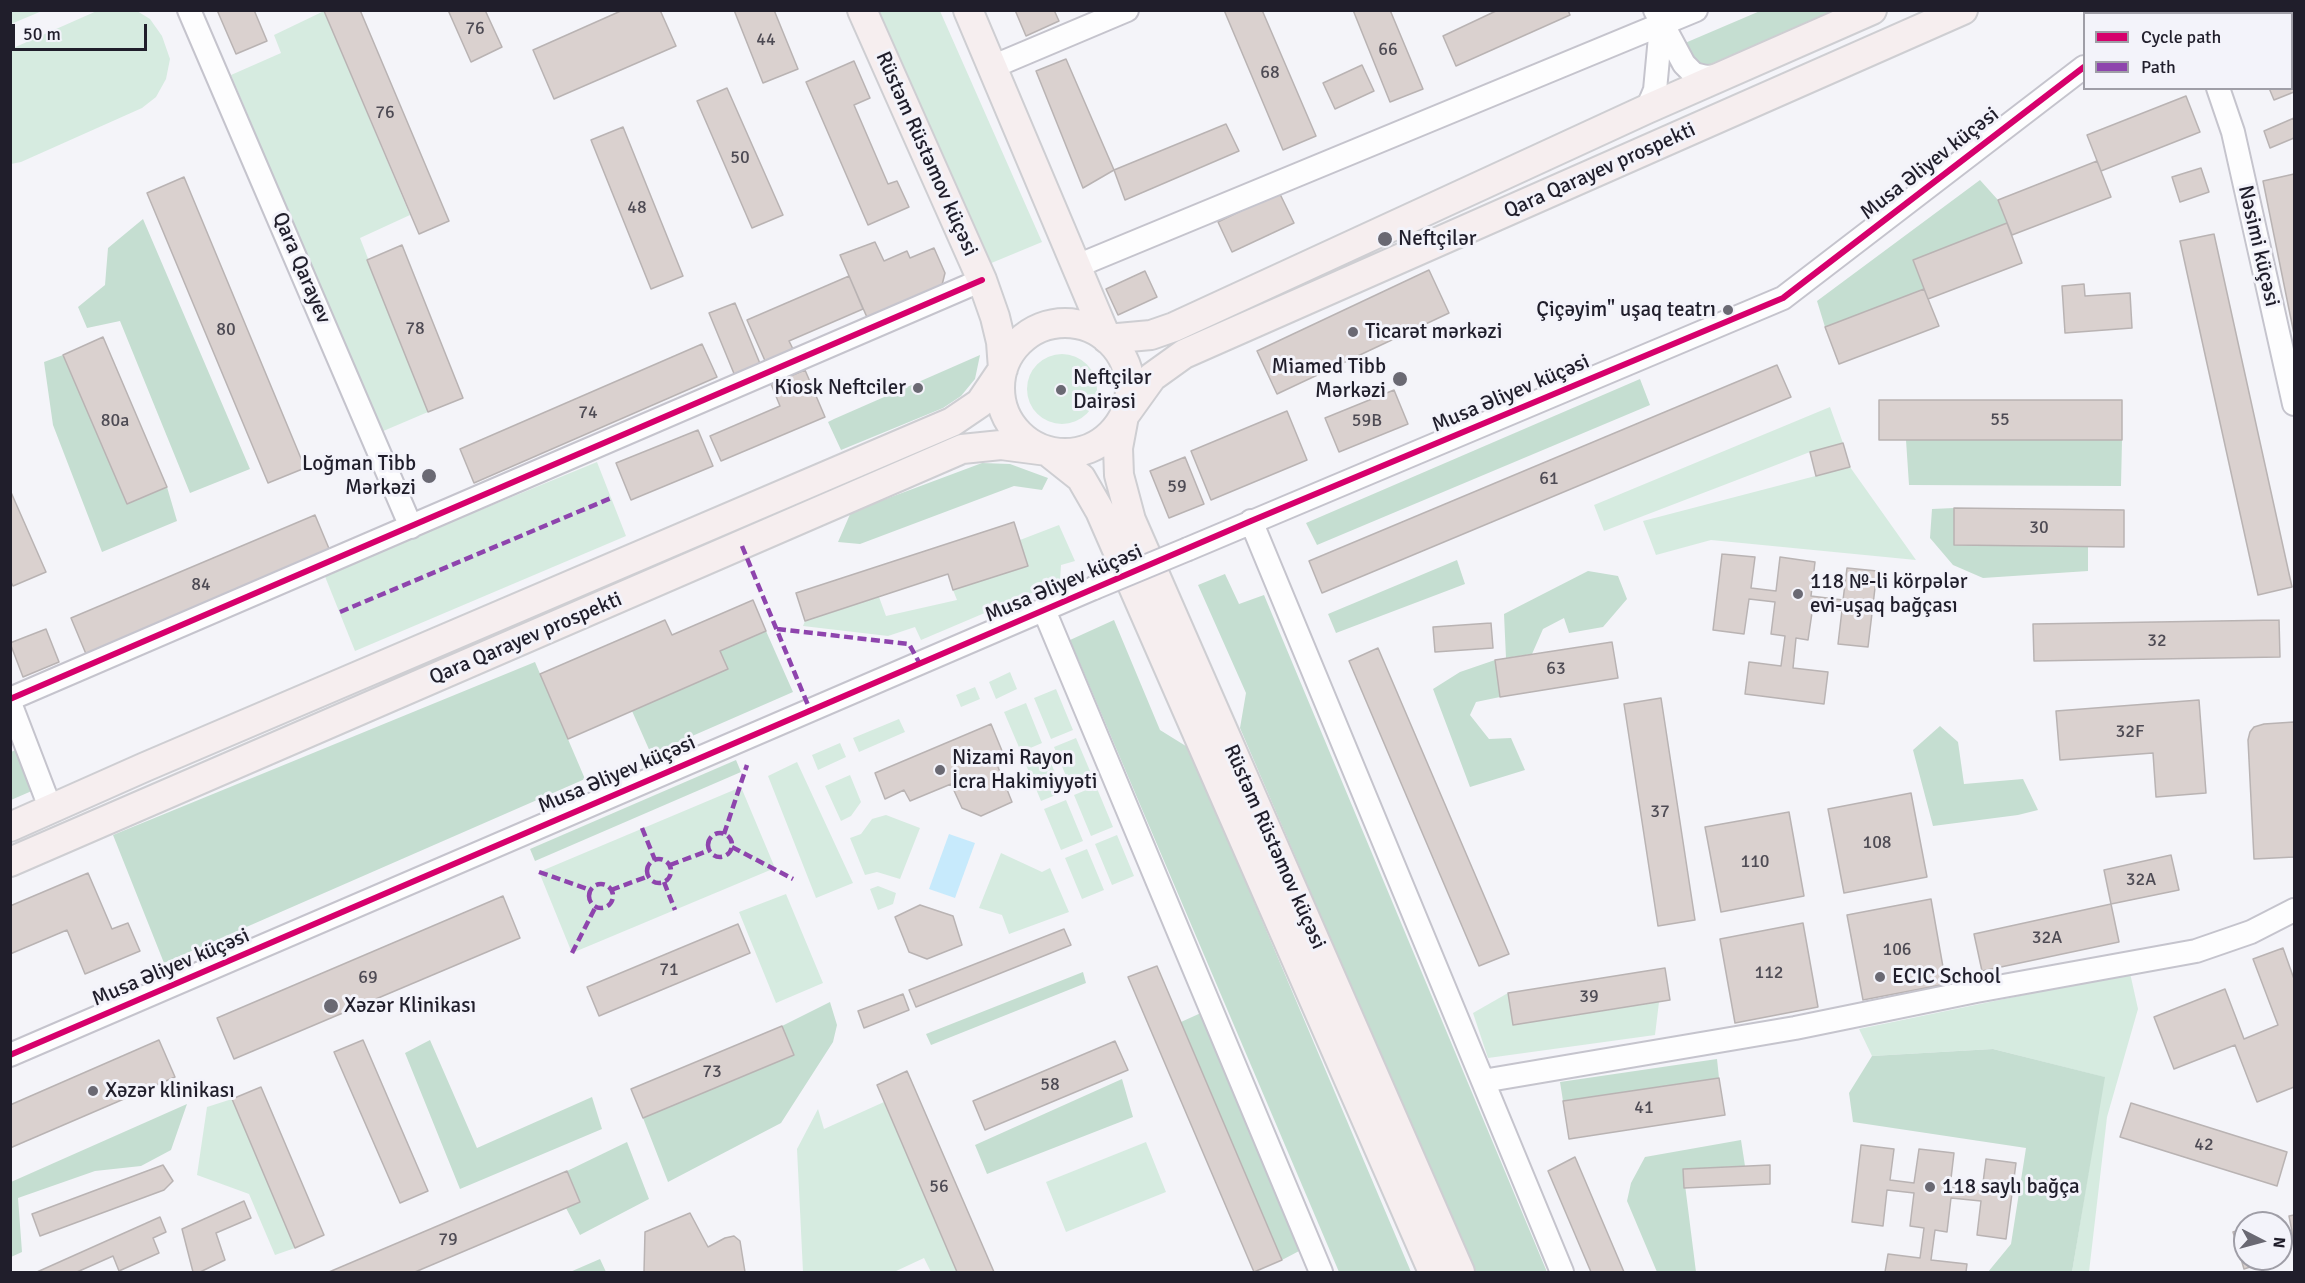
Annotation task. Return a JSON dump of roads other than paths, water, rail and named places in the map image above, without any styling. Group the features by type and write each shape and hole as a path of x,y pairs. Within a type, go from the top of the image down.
{"main road":[{"name":"Rüstəm Rüstəmov küçəsi","path":"862,10 982,280 1001,342 1003,369"},
{"path":"968,10 1107,339 1123,359 1129,376 1130,394 1124,416 1111,434 1092,448 1070,454 1047,451 1028,442 1013,428 1003,410 1000,389 1003,369 1011,353 1023,339 1038,329 1055,324 1073,324 1090,328 1107,339"},
{"name":"Qara Qarayev prospekti","path":"1107,339 1151,335 1174,327 1647,109 1872,10"},
{"name":"Qara Qarayev prospekti","path":"1124,416 1152,377 1184,354 1964,10"},
{"name":"Qara Qarayev prospekti","path":"10,827 951,422 980,403 1003,369"},
{"name":"Rüstəm Rüstəmov küçəsi","path":"1124,416 1118,448 1119,475 1131,520 1460,1272"},
{"name":"Qara Qarayev prospekti","path":"10,862 962,449 980,445 1001,445 1047,451"},
{"name":"Rüstəm Rüstəmov küçəsi","path":"1047,451 1081,478 1100,511 1432,1272"}],"street":[{"name":"Qara Qarayev","path":"189,10 411,527"},
{"path":"992,67 1127,10"},
{"path":"1077,266 1658,18 1696,10"},
{"path":"1658,18 1684,64 1694,74 1706,77 1722,76"},
{"path":"1647,109 1655,90 1658,18"},
{"name":"Musa Əliyev küçəsi","path":"10,1055 1094,588 1783,298 2083,69"},
{"name":"Nəsimi küçəsi","path":"2219,90 2233,132 2295,404"},
{"path":"51,810 10,701 982,280"},
{"path":"1251,521 1562,1272"},
{"path":"1044,610 1321,1272"},
{"path":"1483,1081 1795,1028 1976,991 2196,951 2251,932 2295,910"}],"water":[{"path":"949,834 975,843 955,898 929,889"}],"place":[{"name":"Neftçilər","path":"1385,239"},
{"name":"Çiçəyim\" uşaq teatrı","path":"1728,310"},
{"name":"Ticarət mərkəzi","path":"1353,332"},
{"name":"Miamed Tibb Mərkəzi","path":"1400,379"},
{"name":"Kiosk Neftciler","path":"918,388"},
{"name":"Neftçilər Dairəsi","path":"1061,390"},
{"name":"Loğman Tibb Mərkəzi","path":"429,476"},
{"name":"118 №-li körpələr evi-uşaq bağçası","path":"1798,594"},
{"name":"Nizami Rayon İcra Hakimiyyəti","path":"940,770"},
{"name":"ECIC School","path":"1880,977"},
{"name":"Xəzər Klinikası","path":"331,1006"},
{"name":"Xəzər klinikası","path":"93,1091"},
{"name":"118 saylı bağça","path":"1930,1187"}]}
